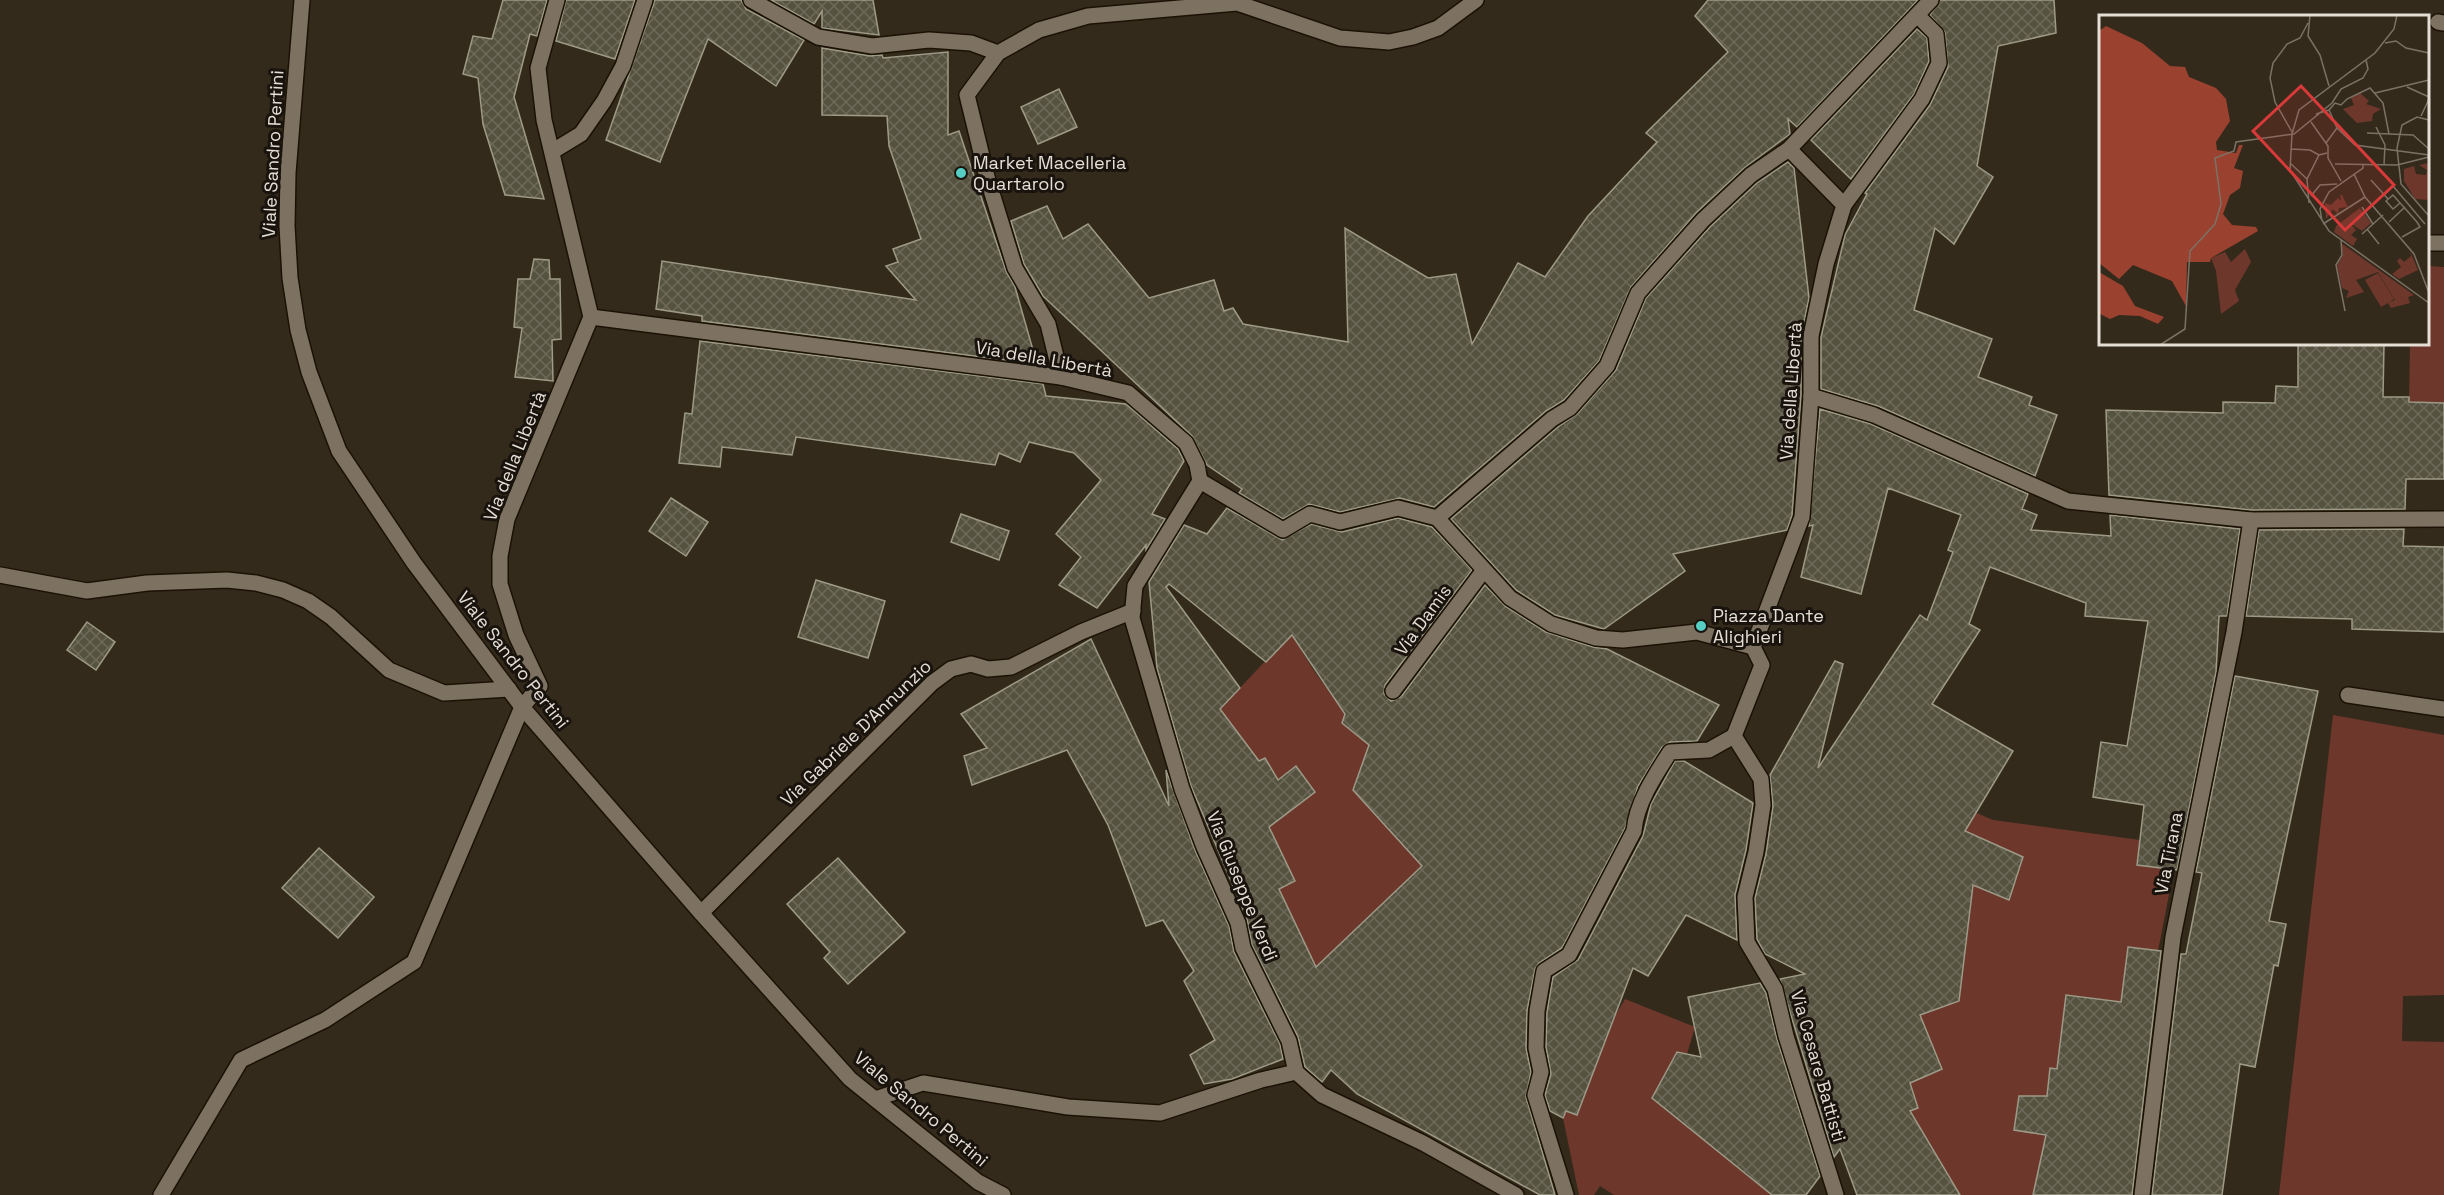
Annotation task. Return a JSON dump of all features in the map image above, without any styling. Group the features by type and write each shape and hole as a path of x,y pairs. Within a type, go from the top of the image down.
{"street":[{"name":"Viale Sandro Pertini","path":"302,0 286,226 298,330 309,372 339,451 414,563 522,707 701,913 850,1079 978,1182 1003,1195"},
{"path":"557,0 538,68 544,120 591,317"},
{"path":"553,151 581,134 604,101 623,66 645,0"},
{"path":"751,0 818,37 872,46 929,40 970,43 998,53"},
{"path":"1061,377 1048,324 1015,268 987,177 967,95 998,53 1039,30 1088,16 1237,3 1340,38 1389,42 1438,28 1476,0"},
{"path":"1437,518 1552,419 1570,408 1607,366 1638,293 1703,220 1751,175 1789,149 1931,0"},
{"name":"Via della Libertà","path":"1753,647 1802,517 1810,396 1811,336 1826,264 1844,205 1922,99 1939,63 1936,34 1917,15"},
{"path":"1789,149 1844,205"},
{"name":"Via della Libertà","path":"522,707 540,686 516,635 500,584 500,556 507,519 591,317 1061,377 1128,393 1186,443 1197,465 1200,481"},
{"path":"1810,396 1874,414 1924,439 2068,501 2251,520 2444,519"},
{"path":"1200,481 1283,530 1310,514 1340,522 1398,508 1437,518 1510,598 1551,624 1596,638 1623,640 1697,632 1753,647 1762,665 1734,736 1709,750 1670,752 1656,774 1635,818 1634,831 1569,955 1544,971 1537,1011 1536,1048 1541,1072 1535,1095 1566,1195"},
{"name":"Via Giuseppe Verdi","path":"1200,481 1135,586 1132,618 1182,789 1204,847 1238,923 1243,948 1289,1041 1296,1072"},
{"name":"Via Tirana","path":"2142,1195 2173,937 2234,632 2251,520"},
{"name":"Via Damis","path":"1393,692 1484,570"},
{"path":"0,575 87,591 147,584 227,580 256,583 283,590 316,607 332,617 389,670 444,693 509,688"},
{"name":"Via Gabriele D'Annunzio","path":"701,913 932,683 951,669 971,664 988,669 1011,667 1081,632 1133,611"},
{"path":"2348,695 2444,709"},
{"path":"161,1195 241,1060 325,1020 414,962 522,707"},
{"name":"Via Cesare Battisti","path":"1734,736 1761,778 1763,805 1756,852 1745,897 1747,942 1775,989 1786,1036 1836,1193"},
{"path":"875,1099 923,1083 1068,1107 1160,1113 1261,1080 1296,1072 1322,1095 1415,1138 1516,1195"}],"shaded area":[{"path":"2429,266 2444,267 2444,403 2409,402 2410,345 2429,345"},
{"path":"1291,634 1314,671 1472,885 1414,874 1361,925 1329,979 1310,960 1279,889 1267,824 1284,816 1315,792 1296,766 1278,780 1265,758 1238,770 1220,709"},
{"path":"2333,715 2444,735 2444,995 2403,996 2402,1041 2444,1042 2444,1195 2279,1195"},
{"path":"1942,798 1993,820 2140,840 2137,865 2174,869 2158,951 2128,947 2121,1002 2141,1080 2050,1069 2047,1096 2019,1096 2064,1138 2033,1195 1960,1195 1902,1114 1918,1107 1910,1083 1942,1069 1920,1015 1959,1001 1966,942 1913,919 1971,884 2009,900 2023,858 1963,830"},
{"path":"1625,999 1695,1027 1687,1054 1677,1053 1652,1098 1772,1195 1614,1195 1600,1186 1594,1195 1579,1195 1563,1118 1566,1111 1577,1115 1615,1016"}],"building":[{"path":"503,0 547,0 537,36 530,34 514,97 544,199 505,195 483,124 478,78 463,74 473,36 492,39"},
{"path":"566,0 635,0 615,59 556,41"},
{"path":"655,0 741,0 746,9 804,40 776,86 708,39 660,162 606,140"},
{"path":"771,0 873,0 879,35 822,28 822,11 814,24"},
{"path":"1708,0 1918,0 1797,127 1788,119 1790,134 1744,168 1696,213 1631,287 1599,361 1564,400 1546,411 1434,507 1400,498 1340,512 1309,504 1283,519 1239,493 1242,489 1207,465 1192,436 1043,296 1024,264 1011,221 1047,206 1063,239 1088,224 1149,298 1214,280 1224,311 1233,308 1243,324 1348,342 1345,228 1428,278 1456,274 1472,344 1518,263 1545,277 1588,216 1657,142 1646,133 1728,52 1695,16"},
{"path":"1940,0 2054,0 2056,33 1998,46 1977,166 1993,177 1954,244 1935,228 1914,310 1992,339 1978,377 2032,397 2029,405 2057,415 2035,476 1878,406 1821,389 1821,337 1845,235 1867,194 1865,193 1930,105 1948,67 1945,32 1930,15"},
{"path":"1917,29 1927,38 1929,61 1914,94 1851,179 1811,140"},
{"path":"822,48 870,56 882,55 883,58 948,52 948,135 959,131 1006,271 1015,287 1037,364 702,321 702,316 656,309 662,261 916,300 886,266 898,262 893,249 921,239 889,146 887,116 822,115"},
{"path":"1059,89 1077,127 1038,144 1021,107"},
{"path":"1788,162 1794,168 1809,298 1801,336 1801,396 1792,515 1787,530 1673,554 1685,571 1604,629 1555,615 1516,590 1451,519 1558,427 1577,414 1616,370 1646,298 1710,227 1757,183"},
{"path":"534,259 549,260 550,279 560,279 561,339 552,340 553,381 515,377 522,328 514,327 518,279 530,279"},
{"path":"700,341 1043,384 1046,396 1126,404 1178,449 1184,461 1152,514 1165,519 1146,550 1146,545 1097,608 1059,585 1081,557 1056,534 1101,480 1074,453 1029,442 1020,462 999,453 995,465 796,437 792,455 722,447 720,467 679,463 685,413 692,414"},
{"path":"2298,345 2384,345 2383,397 2409,397 2409,402 2444,403 2444,479 2406,479 2405,509 2251,510 2109,495 2106,410 2223,413 2223,402 2275,403 2276,386 2298,387"},
{"path":"1820,409 1871,424 2028,494 2022,509 2037,515 2031,530 2111,536 2110,515 2240,529 2227,616 2219,616 2216,672 2177,870 2137,865 2144,805 2093,797 2101,742 2127,746 2148,621 2085,616 2086,603 1990,567 1969,624 1980,630 1932,704 2013,751 1965,831 2023,857 2009,900 1973,885 1959,1001 1920,1015 1942,1069 1910,1083 1918,1108 1910,1111 1960,1195 1857,1195 1840,1149 1834,1157 1780,979 1805,974 1765,954 1757,939 1755,898 1766,854 1773,806 1770,775 1835,661 1843,664 1818,768 1920,615 1927,620 1953,552 1948,550 1961,515 1888,488 1861,594 1801,577 1813,525 1809,526"},
{"path":"671,498 708,522 686,556 649,531"},
{"path":"1227,508 1282,540 1311,524 1342,532 1398,518 1432,527 1472,570 1385,685 1384,694 1391,701 1401,697 1485,585 1505,606 1546,632 1593,647 1607,649 1719,705 1697,741 1670,742 1662,747 1638,786 1625,828 1562,948 1539,963 1535,969 1527,1011 1526,1048 1531,1072 1526,1097 1555,1195 1540,1195 1357,1094 1331,1070 1322,1082 1305,1067 1298,1037 1252,945 1247,919 1191,786 1157,668 1149,582 1184,525 1207,534","holes":["1169,584 1266,662 1292,635 1345,714 1342,723 1369,745 1353,790 1422,866 1316,967 1279,889 1295,881 1269,827 1315,792 1296,766 1278,780 1265,758 1259,761 1220,709 1240,688 1166,587"]},
{"path":"961,514 1009,531 999,560 951,542"},
{"path":"2404,529 2403,546 2444,547 2444,632 2352,629 2352,619 2246,616 2259,530"},
{"path":"816,580 885,601 868,658 798,637"},
{"path":"87,622 115,642 96,670 67,650"},
{"path":"1091,639 1169,806 1166,770 1195,850 1229,926 1234,952 1280,1044 1283,1059 1232,1079 1204,1084 1190,1055 1215,1040 1184,981 1194,971 1163,920 1146,926 1108,825 1067,750 972,785 964,756 987,748 961,714"},
{"path":"2235,676 2318,691 2269,921 2286,924 2278,966 2274,965 2255,1067 2240,1064 2222,1195 2152,1195 2181,954 2186,954 2202,873 2196,872"},
{"path":"1675,761 1684,761 1753,803 1746,850 1735,895 1737,940 1686,915 1648,976 1633,968 1577,1115 1566,1111 1563,1118 1550,1111 1545,1095 1551,1074 1546,1047 1547,1012 1553,977 1578,960 1643,836 1651,804"},
{"path":"319,848 374,897 338,938 282,888"},
{"path":"838,858 905,932 848,984 824,958 830,952 787,904"},
{"path":"2128,947 2161,951 2132,1195 2033,1195 2046,1135 2014,1130 2019,1096 2047,1096 2050,1068 2057,1069 2066,995 2121,1002"},
{"path":"1760,983 1766,993 1777,1039 1820,1176 1806,1195 1772,1195 1652,1098 1677,1052 1701,1057 1688,997"}],"place":[{"name":"Market Macelleria Quartarolo","path":"961,173"},
{"name":"Piazza Dante Alighieri","path":"1701,626"}]}
